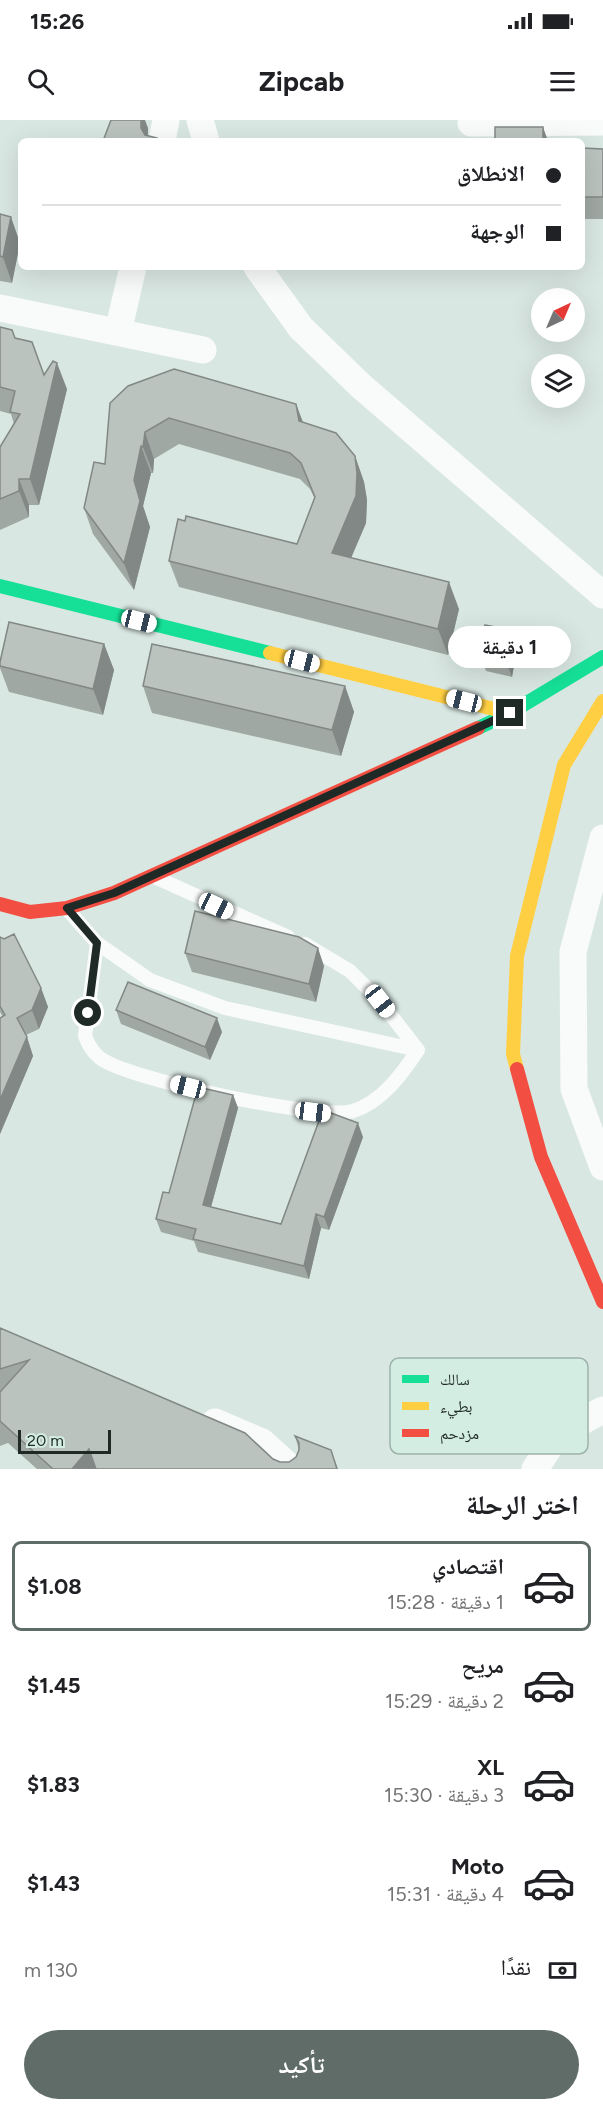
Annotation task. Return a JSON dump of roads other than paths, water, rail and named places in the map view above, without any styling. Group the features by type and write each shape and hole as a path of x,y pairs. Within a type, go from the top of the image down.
{"street":[{"path":"163,138 166,120"},
{"path":"200,120 205,138"},
{"path":"471,123 603,122"},
{"path":"118,332 132,270"},
{"path":"259,270 301,328 361,386 603,595"},
{"path":"0,308 203,350"},
{"path":"0,586 510,713"},
{"path":"0,904 30,912 67,908 114,893 510,713 603,657"},
{"path":"603,701 564,765 517,956 513,1054 541,1157 603,1302"},
{"path":"603,838 573,952 573,975 574,1089 603,1167"},
{"path":"588,1418 603,1410"},
{"path":"196,1414 262,1442 292,1469"},
{"path":"535,1469 545,1454"}],"lane":[{"path":"152,876 301,942 350,971 380,1001 418,1050"},
{"path":"67,908 97,943 150,980 225,1008 418,1050"},
{"path":"97,943 85,1036 91,1049 101,1060 145,1076 274,1107 333,1114 353,1112 376,1099 404,1071 418,1050"}]}
